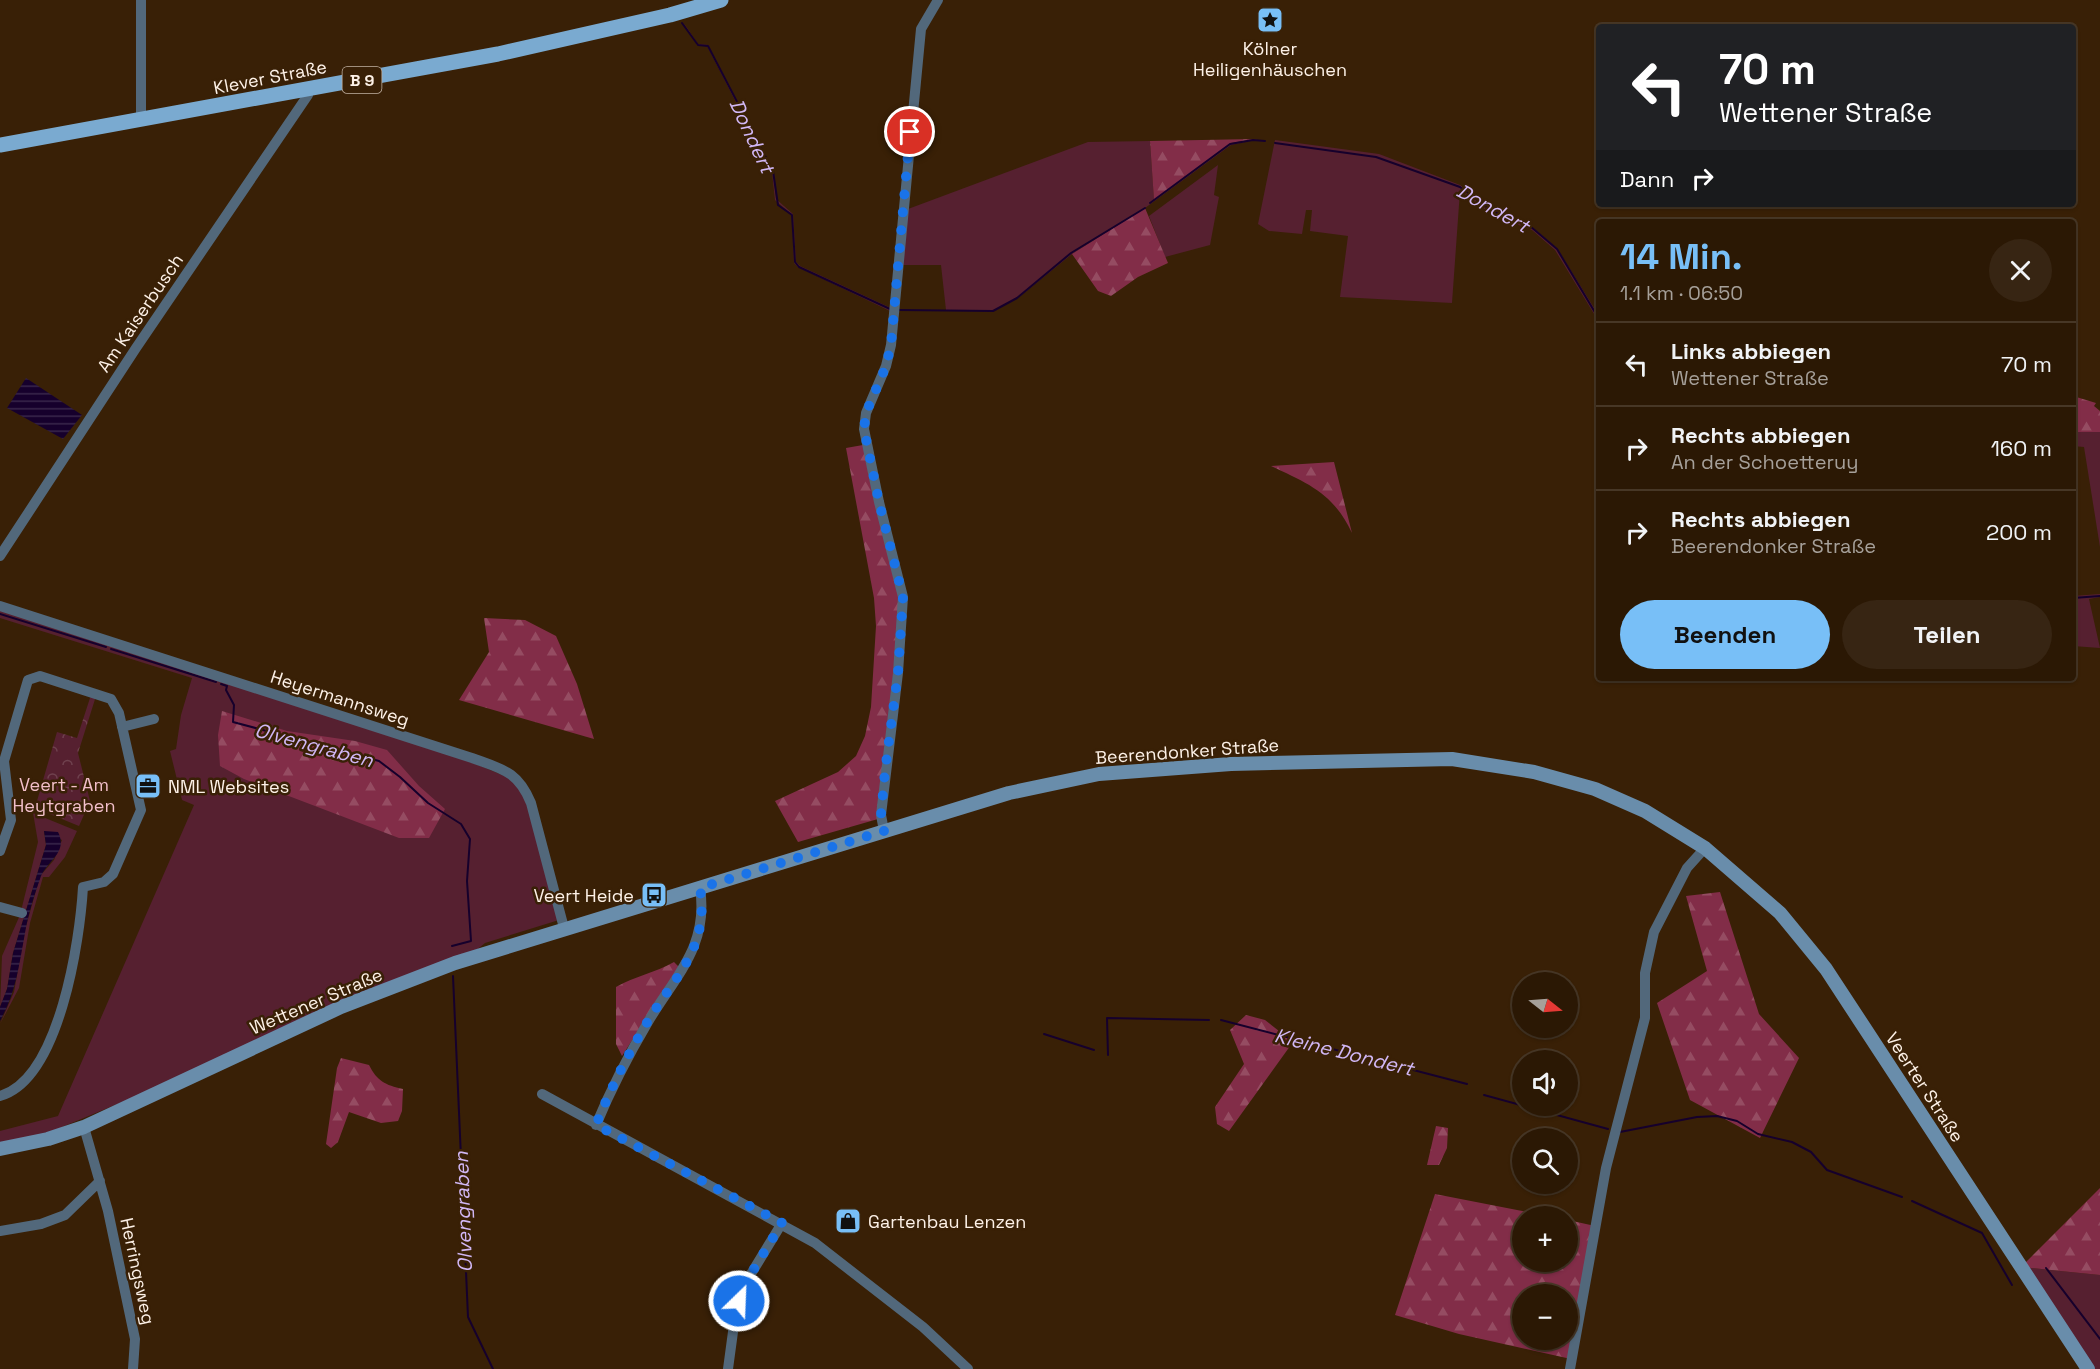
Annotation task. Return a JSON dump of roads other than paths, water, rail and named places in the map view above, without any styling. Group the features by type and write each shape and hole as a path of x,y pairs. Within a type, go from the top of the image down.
{"main road":[{"name":"Klever Straße","path":"0,145 141,122 498,54 670,15 721,0"}],"street":[{"path":"141,0 141,122"},
{"path":"884,831 882,804 898,673 903,597 879,502 864,429 869,405 886,366 891,345 921,29 938,0"},
{"name":"Am Kaiserbusch","path":"0,556 136,348 308,95 307,90"},
{"name":"Heyermannsweg","path":"0,606 472,758 508,772 524,786 531,803 564,928"},
{"path":"0,851 10,820 4,760 28,680 40,676 106,696 116,705 141,810 113,874 104,882 83,886 80,935 64,1000 36,1067 17,1088 0,1096"},
{"path":"122,727 154,719"},
{"name":"Beerendonker Straße","path":"652,902 1052,782 1149,769 1401,758 1452,759 1534,772 1594,789"},
{"name":"Veerter Straße","path":"1594,789 1646,812 1705,848 1780,913 1826,969 2088,1369"},
{"path":"1570,1369 1606,1168 1645,1018 1645,974 1654,932 1687,868 1705,848"},
{"path":"596,1125 617,1075 693,951 702,926 703,909 700,888"},
{"name":"Wettener Straße","path":"0,1149 48,1139 84,1127 341,1007 455,963 652,902"},
{"path":"0,907 22,913"},
{"path":"542,1094 782,1223 847,1266 923,1327 968,1369"},
{"name":"Herringsweg","path":"84,1127 100,1181 135,1339 133,1369"},
{"path":"0,1231 41,1224 65,1215 100,1181"},
{"path":"728,1369 735,1317 743,1287 782,1223"}],"waterway":[{"name":"Dondert","path":"682,23 698,45 708,46 773,171 778,205 792,215 795,262 799,267 890,309"},
{"name":"Dondert","path":"1150,203 1230,144 1253,140 1265,141"},
{"name":"Dondert","path":"1275,143 1376,157 1460,187 1493,212 1524,221 1557,249 1596,314"},
{"name":"Dondert","path":"899,310 993,311 1017,298 1071,253 1145,208"},
{"name":"Dondert","path":"2076,598 2100,596"},
{"name":"Olvengraben","path":"0,614 106,647"},
{"name":"Olvengraben","path":"111,649 216,682"},
{"name":"Olvengraben","path":"221,684 227,686 226,690 234,705 233,722 379,761 428,803 461,824 470,839 467,881 471,941 452,946"},
{"name":"Olvengraben","path":"453,976 468,1317 493,1369"},
{"name":"Kleine Dondert","path":"1108,1055 1107,1018 1209,1020"},
{"name":"Kleine Dondert","path":"1221,1020 1467,1084"},
{"name":"Kleine Dondert","path":"1044,1034 1094,1050"},
{"name":"Kleine Dondert","path":"1484,1095 1608,1129"},
{"name":"Kleine Dondert","path":"1620,1132 1697,1117 1717,1116 1737,1121 1758,1134 1792,1142 1811,1152 1827,1170 1902,1197"},
{"name":"Kleine Dondert","path":"1912,1201 1982,1233 2012,1285"},
{"name":"Kleine Dondert","path":"2046,1268 2100,1339"}],"place":[{"name":"Kölner Heiligenhäuschen","path":"1270,20"},
{"name":"NML Websites","path":"148,786"},
{"name":"Veert Heide","path":"654,895"},
{"name":"Gartenbau Lenzen","path":"848,1221"}],"park label":[{"name":"Veert - Am Heytgraben","path":"64,794"}]}
